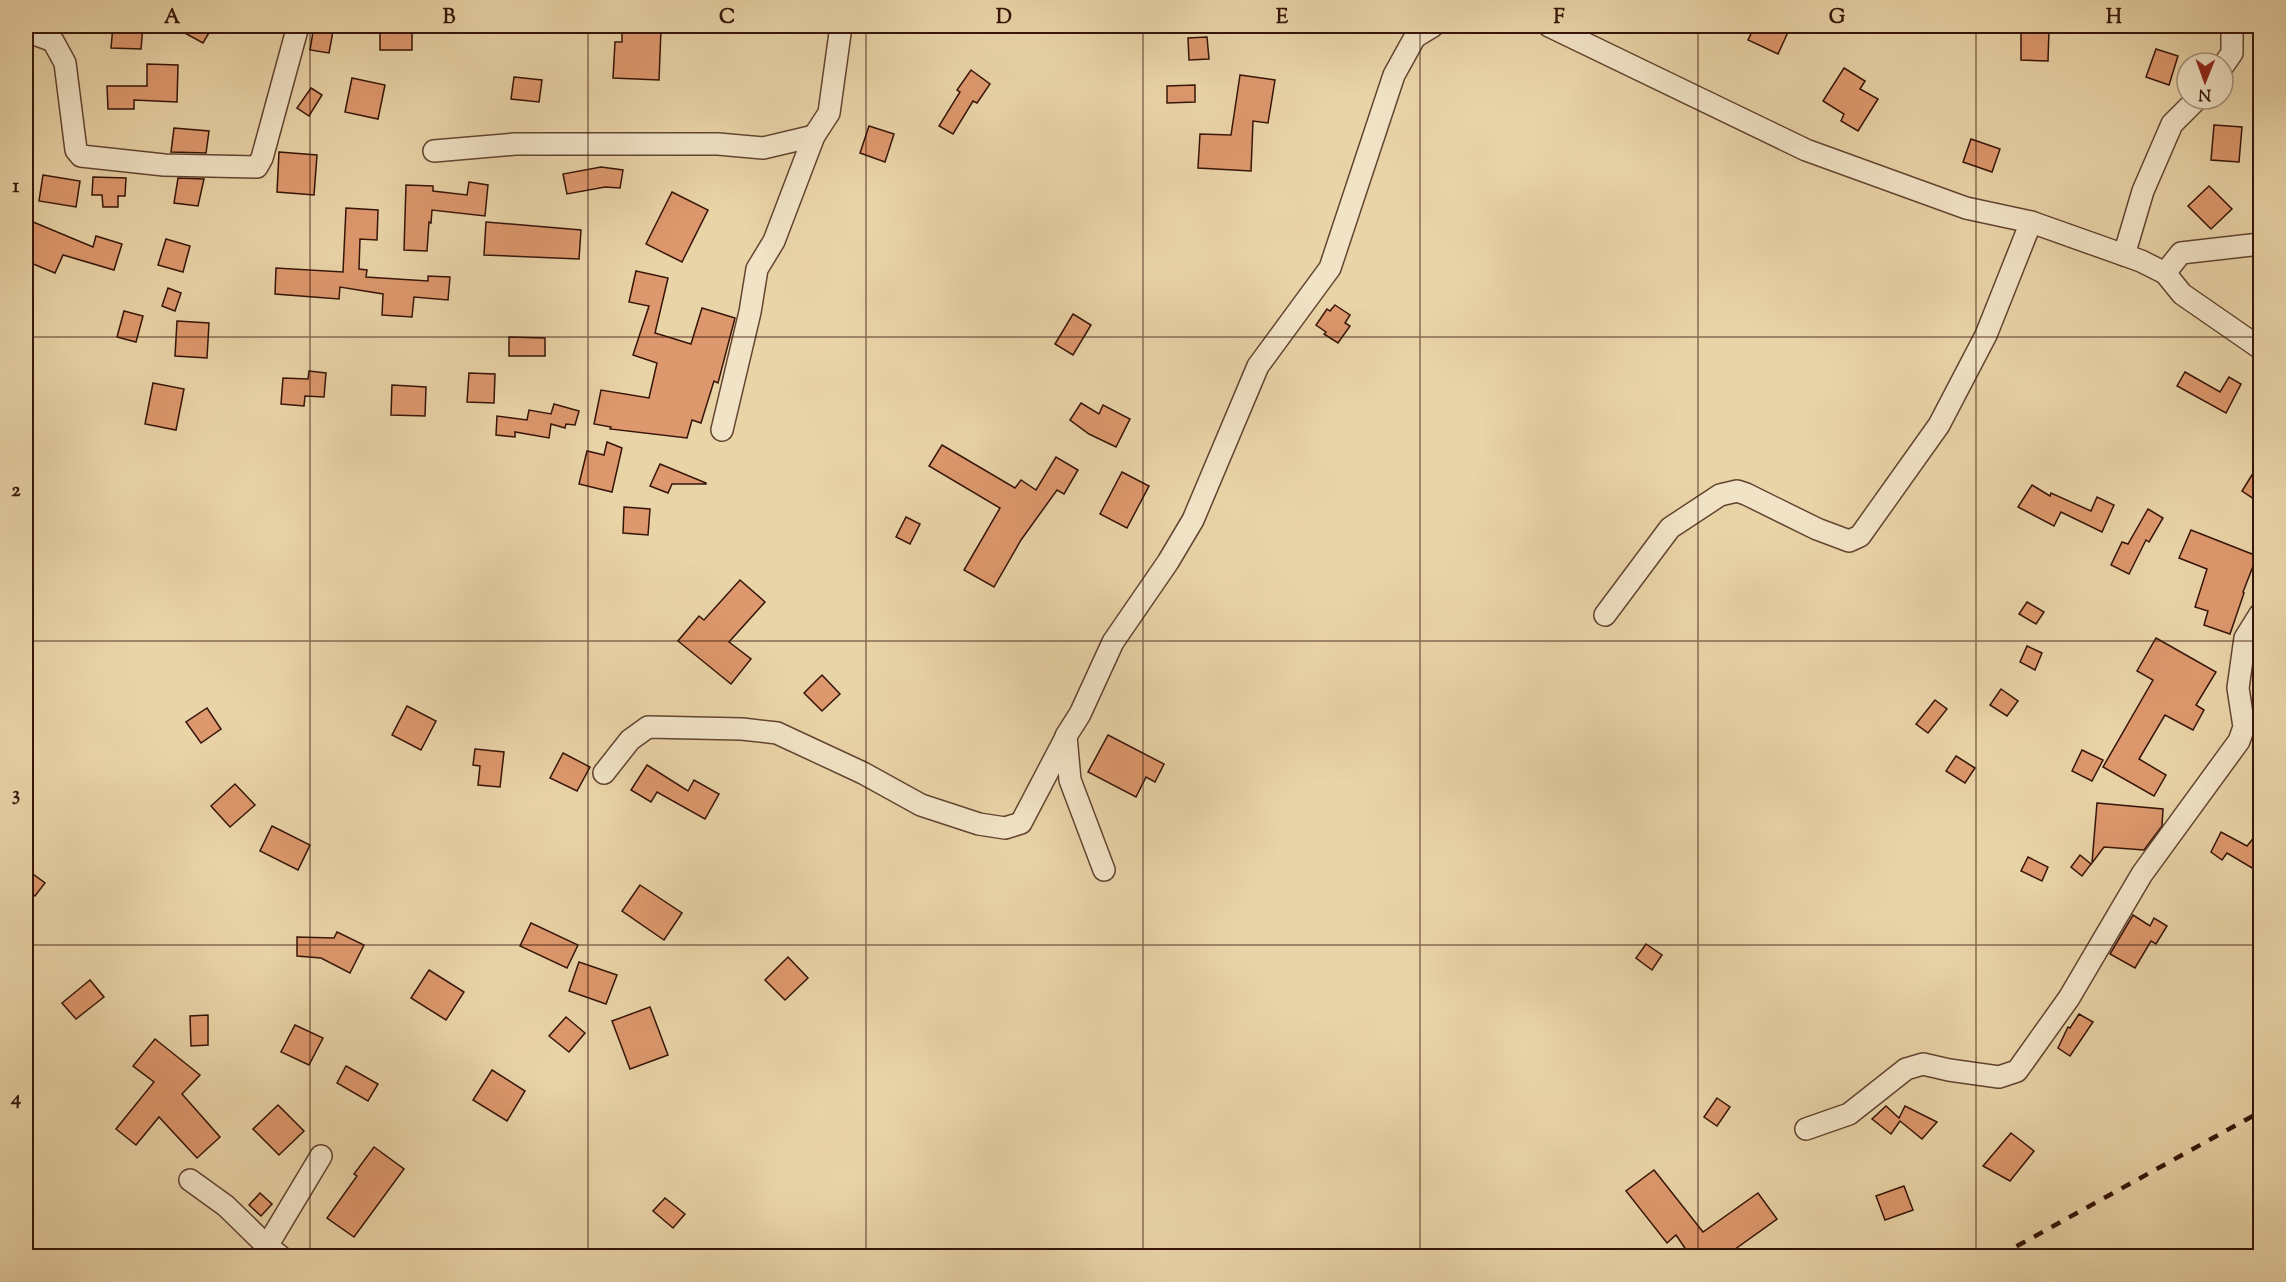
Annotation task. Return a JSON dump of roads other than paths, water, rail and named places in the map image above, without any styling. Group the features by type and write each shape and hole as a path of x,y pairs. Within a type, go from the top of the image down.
{"street":[{"path":"26,31 53,40 65,63 76,150 81,156 164,165 257,167 262,158 298,26"},
{"path":"722,430 750,312 757,269 774,241 814,136 829,113 841,26"},
{"path":"604,773 630,740 648,727 742,729 777,733 863,773 921,805 979,824 1005,828 1021,823 1066,736 1080,714 1113,642 1168,562 1193,520 1258,366 1330,268 1394,75 1415,37 1433,26"},
{"path":"1549,26 1806,150 1966,208 2031,222 2124,255 2165,273 2182,294 2260,348"},
{"path":"2232,26 2232,51"},
{"path":"2124,255 2143,191 2172,124 2185,111"},
{"path":"434,151 515,144 718,144 763,148 814,136"},
{"path":"1605,615 1670,528 1720,495 1737,491 1774,506 1817,529 1849,541 1860,536 1939,425 1986,335 2031,222"},
{"path":"2165,273 2181,253 2260,244"},
{"path":"1806,1129 1849,1114 1906,1069 1915,1065 1923,1064 1999,1077 2018,1071 2069,998 2142,874 2239,741 2244,727 2238,688 2244,644 2251,627 2260,614"},
{"path":"1066,736 1070,780 1104,870"},
{"path":"190,1180 226,1206 274,1251 321,1156"}],"railway":[{"path":"1999,1256 2260,1112"}]}
